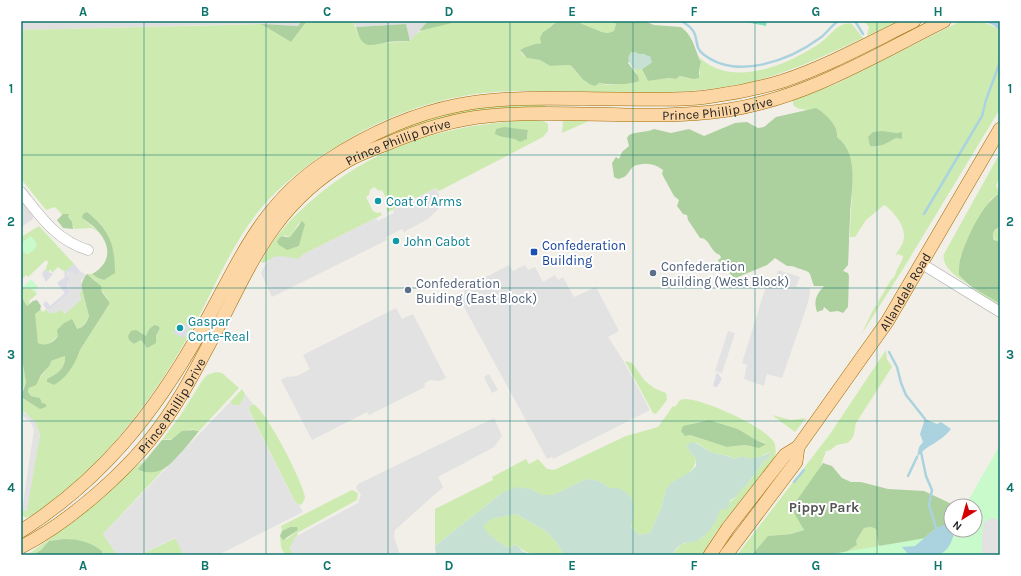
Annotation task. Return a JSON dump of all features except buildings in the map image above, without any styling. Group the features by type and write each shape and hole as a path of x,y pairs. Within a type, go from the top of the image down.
{"main road":[{"name":"Prince Phillip Drive","path":"21,531 55,508 77,490 127,440 168,385 199,335 257,227 299,181 345,150 379,132 407,120 441,109 468,103 526,98 678,99 709,97 751,89 783,81 815,68 914,21"},
{"name":"Prince Phillip Drive","path":"21,547 39,538 71,515 101,489 142,449 164,421 191,376 250,263 271,230 291,206 316,184 353,158 423,130 486,116 529,114 682,114 730,110 763,102 804,89 843,72 944,21"},
{"name":"Allandale Road","path":"710,555 728,528 785,455 798,447 876,338 922,264 1000,129"},
{"name":"Allandale Road","path":"726,555 796,462 798,447"}],"street":[{"path":"21,192 54,232 75,246 88,250"},
{"path":"922,264 1000,312"}],"shaded area":[{"path":"21,21 302,21 299,26 248,24 21,30"},
{"path":"353,21 428,21 410,41 406,24 356,27"},
{"path":"436,188 443,204 428,219 404,232 402,229 386,237 387,240 272,297 261,273 266,263 273,257 282,256 298,259 304,254 376,218 378,221 394,213 393,210"},
{"path":"21,200 33,216 33,219 21,227"},
{"path":"74,264 80,271 75,275 70,271 66,275 69,279 67,285 69,293 48,311 43,304 46,301 50,306 65,293 57,283 65,277 64,273"},
{"path":"509,265 513,271 525,265 528,270 535,267 543,282 555,275 558,280 563,277 574,297 596,287 619,331 608,337 623,360 650,410 553,459 552,457 547,459 458,296 465,292 463,289"},
{"path":"44,270 53,274 46,282 42,274"},
{"path":"778,270 800,277 796,287 810,288 810,293 807,306 782,378 767,374 764,386 744,379 747,365 742,363 767,283 773,285"},
{"path":"70,271 73,274 80,271 86,275 81,281 82,291 79,294 82,299 65,314 60,309 55,314 51,312 49,313 48,311 69,293 66,275"},
{"path":"396,308 402,319 413,314 446,378 440,381 430,380 424,384 425,387 369,415 367,412 312,440 281,380 287,377 297,376 310,369 303,355"},
{"path":"179,322 190,327 184,338 173,333"},
{"path":"728,331 735,333 722,373 715,371"},
{"path":"717,372 722,379 717,387 715,387 713,386"},
{"path":"489,374 498,390 492,393 484,377"},
{"path":"245,394 253,404 250,406 249,411 295,502 299,505 303,512 218,555 184,555 175,538 140,555 117,555 103,534 230,402 232,405 239,405"},
{"path":"21,410 35,421 40,434 27,511 22,510 34,430 30,421 21,415"},
{"path":"494,418 502,436 494,447 438,477 443,487 395,530 394,537 400,555 293,555 290,548 295,537 358,503 361,495 356,488 358,484"},
{"path":"992,518 1000,520 1000,555 983,553 982,538 984,522"}],"green space":[{"path":"489,20 560,21 550,27 544,39 539,44 520,50 522,54 527,58 540,60 550,66 570,65 586,83 608,85 634,83 638,76 634,69 642,69 648,81 669,78 676,79 680,76 693,79 700,74 699,70 701,62 699,57 712,66 727,71 743,72 776,66 807,51 824,40 839,27 847,24 852,24 863,38 785,72 736,85 692,91 670,92 516,91 475,94 421,106 387,119 354,136 318,158 298,173 279,189 262,207 234,247 184,344 140,410 124,431 88,471 43,510 26,518 21,514 21,510 26,511 40,434 26,413 21,410 21,397 39,408 42,403 40,398 31,396 28,392 29,388 42,376 51,361 65,356 64,364 60,370 47,379 47,382 54,385 78,356 80,350 110,303 96,281 87,274 92,274 104,280 115,267 111,242 105,230 94,218 87,212 82,218 100,233 92,228 73,229 74,227 55,207 46,210 21,179 21,30 261,24 291,42 307,21 353,21 358,35 384,43 410,41 421,31 435,26 451,23","holes":["154,325 160,328 155,339 145,346 141,340 134,344 140,332 146,337 149,329"]},
{"path":"302,21 307,21 291,42 261,24 298,26"},
{"path":"428,21 460,21 419,31"},
{"path":"560,21 575,21 608,33 614,31 616,24 613,21 644,21 654,25 681,27 689,35 701,62 699,78 693,79 680,76 676,79 669,78 648,81 642,69 652,62 644,54 639,55 635,52 628,63 638,76 639,81 619,84 599,83 595,86 587,83 570,65 550,66 540,60 527,58 520,50 541,43 540,38 543,32"},
{"path":"575,21 613,21 616,24 614,31 608,33"},
{"path":"740,21 767,21 766,26"},
{"path":"864,21 898,21 867,36 869,27"},
{"path":"961,21 982,22 991,25 1000,31 1000,109 861,335 875,306 878,306 878,302 895,276 903,256 898,254 896,256 902,244 904,232 896,216 884,205 866,220 855,237 850,237 852,184 849,156 844,145 837,137 837,132 828,117 817,110 803,110 793,105 793,100 836,84","holes":["889,132 897,133 897,138 878,147 870,146"]},
{"path":"406,24 410,41 391,42 376,45 367,45 364,43 358,34 356,27"},
{"path":"631,52 650,56 652,62 642,69 634,69 629,61"},
{"path":"510,104 542,104 551,109 507,110 463,115 412,128 363,150 318,180 298,197 269,230 241,275 207,338 205,337 257,235 280,206 306,181 336,160 368,141 403,127 438,116 474,108"},
{"path":"816,108 827,116 834,124 837,137 849,154 852,164 848,265 843,271 848,273 849,276 848,307 843,313 838,311 830,312 824,307 823,310 817,312 815,304 816,298 824,286 814,286 808,272 793,266 787,266 775,258 767,265 735,278 720,264 718,260 721,258 720,255 714,251 706,240 700,238 688,220 687,215 683,214 677,206 679,200 674,196 662,174 663,170 660,168 649,164 638,165 634,166 624,177 618,179 614,177 612,163 616,157 619,159 622,152 629,146 627,138 629,135 654,129 671,133 689,129 704,136 735,123 747,122 758,128 764,127 776,117"},
{"path":"530,120 544,121 548,124 548,131 543,137 441,190 438,191 436,188 388,212 386,209 390,206 382,190 379,191 374,187 370,190 369,195 366,197 373,211 377,213 380,212 382,215 304,254 298,259 272,259 264,263 261,262 283,229 297,214 336,181 361,165 413,141 469,127","holes":["516,130 528,130 528,137 513,138 497,135","299,223 303,227 299,246 293,248 282,246 284,235 290,237"]},
{"path":"563,121 589,121 562,133"},
{"path":"504,127 528,130 527,139 520,142 495,134 496,129"},
{"path":"882,131 897,133 902,132 902,139 897,138 881,145 870,146 868,137 873,132"},
{"path":"1000,153 1000,176 996,186 1000,193 991,199 960,257 959,275 966,284 947,267 944,254"},
{"path":"1000,193 1000,227 995,230 993,236 994,240 1000,242 1000,304 973,288 963,280 959,275 959,265 960,258 976,221 993,198"},
{"path":"87,212 106,232 110,239 114,254 115,273 104,280 92,274 99,270 103,265 106,259 107,248 102,236 97,230 82,218 83,214"},
{"path":"63,214 69,214 68,217 72,222 73,229 63,228 57,220"},
{"path":"302,221 305,224 299,246 287,250 279,245 277,242 280,238 283,236 290,237"},
{"path":"39,226 74,264 65,272 58,267 52,273 51,270 49,270 49,272 45,271 48,262 46,260 28,277 26,275 23,278 21,276 21,247 25,253 28,254 31,237 21,243 21,237"},
{"path":"1000,227 1000,242 997,242 992,236 993,232"},
{"path":"31,236 37,244 34,250 28,254 23,251 21,243"},
{"path":"87,274 101,286 102,292 110,303 63,379 54,385 47,382 47,379 60,370 64,364 65,356 51,361 50,365 41,375 36,385 29,388 28,392 31,396 40,398 42,403 46,404 46,407 40,409 21,397 26,382 21,354 21,296 27,306 33,301 37,300 41,306 40,310 35,314 38,343 50,343 58,336 57,330 64,323 72,319 77,329 83,326 87,320 89,316 81,285"},
{"path":"31,279 38,287 35,289 37,294 31,288 26,289 23,287"},
{"path":"81,285 89,316 86,321 77,329 60,335 47,345 38,344 34,314 40,309 43,312 46,309 49,313 60,309 65,314 78,294"},
{"path":"23,287 26,289 30,288 37,294 29,301 30,303 27,306 21,296 21,289"},
{"path":"971,288 987,295 1000,304 1000,306"},
{"path":"154,325 160,328 156,336 156,343 147,348 141,340 134,344 129,340 128,336 131,331 136,330 146,336 149,329"},
{"path":"886,350 887,359 892,367 856,423 852,439 847,443 837,445 826,451 820,468 790,512 797,517 804,530 791,534 769,536 752,555 737,555 830,434"},
{"path":"21,354 26,382 21,393"},
{"path":"625,361 632,363 645,381 654,388 666,393 667,400 656,414 653,413"},
{"path":"216,372 222,373 239,388 199,431 191,429 172,439 162,440 180,416 202,381 207,375"},
{"path":"242,389 245,394 243,400 239,405 232,405 230,402"},
{"path":"680,400 694,400 705,403 746,421 774,442 776,451 775,457 716,532 702,555 672,555 680,545 702,538 715,522 720,509 736,497 743,486 745,487 764,461 769,458 770,452 756,458 745,458 742,456 735,459 729,456 712,453 697,443 686,446 696,459 695,464 685,477 666,489 661,508 650,533 639,535 631,527 634,512 619,488 610,488 599,481 586,479 553,495 542,495 531,489 502,493 435,546 435,509 493,480 492,477 526,459 529,464 538,459 547,469 554,470 626,436 658,427 673,406 675,407","holes":["709,420 738,429 756,440 766,443 752,447 745,445 727,447 690,435 690,424"]},
{"path":"253,404 266,418 291,463 303,490 305,498 302,504 299,505 295,502 249,410 250,406"},
{"path":"772,415 791,420 806,418 795,432"},
{"path":"709,420 738,429 766,444 759,448 745,445 727,447 690,435 685,436 681,431 683,426"},
{"path":"182,431 199,431 173,462 162,470 155,472 144,472 138,469 162,440 171,440"},
{"path":"691,442 713,453 735,459 742,456 756,458 770,452 769,458 764,461 745,487 743,487 736,497 730,500 728,508 724,510 720,509 715,523 709,531 697,541 680,545 672,555 564,555 556,542 546,531 516,514 491,519 483,527 491,536 503,545 510,548 516,544 522,551 531,555 436,555 435,546 502,493 516,487 531,489 542,495 553,495 586,479 599,481 610,488 619,488 627,493 632,500 634,512 631,527 639,535 650,533 661,508 666,489 671,483 690,472 696,466 696,459 686,446"},
{"path":"1000,445 1000,555 826,555 943,535 943,538 983,538 983,498 970,498"},
{"path":"146,458 141,463 156,471 165,468 103,534 117,555 102,555 102,551 88,544 76,540 65,539 49,541 42,549 31,555 27,555 76,520"},
{"path":"823,463 832,466 842,478 851,482 861,482 888,489 924,491 943,500 943,527 936,528 921,541 881,549 878,543 876,529 871,527 864,528 856,541 857,545 841,555 752,555 768,536 791,534 804,530 794,513 788,513"},
{"path":"352,490 358,493 357,500 297,533 298,535 290,548 293,555 285,555 281,547 280,536 287,539 298,530 290,527 282,531 281,526"},
{"path":"516,514 546,531 556,542 564,555 532,554 521,549 516,544 510,548 495,539 482,527 490,519"},
{"path":"290,527 297,527 298,530 283,540 280,536 282,531"},
{"path":"871,527 876,529 878,543 881,548 841,555 857,545 856,541 864,528"},
{"path":"176,538 184,555 140,555"},
{"path":"64,539 79,540 89,543 102,551 102,555 32,555 41,550 49,541"}],"water":[{"path":"983,21 996,21 1000,23 1000,31 993,25"},
{"path":"925,419 937,424 941,422 951,429 947,434 925,449 917,457 919,447 923,442 920,434"},
{"path":"943,525 943,538 953,538 944,552 934,555 909,555 902,547 915,546 936,528"}],"waterway":[{"path":"681,21 688,25 695,34 698,47 703,54 717,62 731,66 747,67 779,60 794,54 820,38 838,21"},
{"path":"855,21 863,34"},
{"path":"924,214 982,116 986,100 1000,62"},
{"path":"889,352 897,367 906,395 925,419"},
{"path":"921,452 926,476 932,490 929,505 936,528"},
{"path":"908,476 917,457"},
{"path":"794,482 804,470"}],"place":[{"name":"Coat of Arms","path":"378,201"},
{"name":"John Cabot","path":"396,241"},
{"name":"Confederation Building","path":"534,252"},
{"name":"Confederation Building (West Block)","path":"653,273"},
{"name":"Confederation Buiding (East Block)","path":"408,290"},
{"name":"Gaspar Corte-Real","path":"180,328"}],"district":[{"name":"Pippy Park","path":"824,507"}]}
